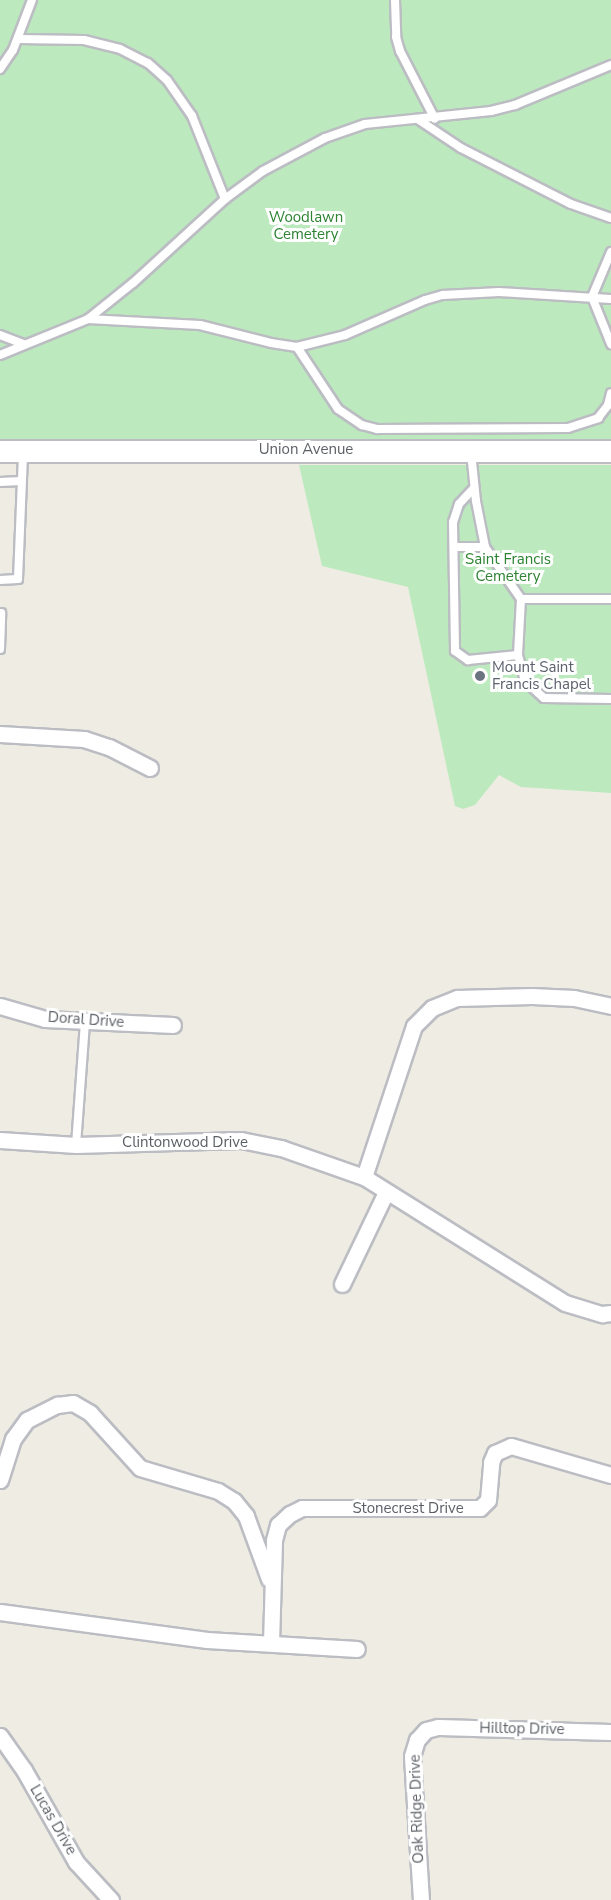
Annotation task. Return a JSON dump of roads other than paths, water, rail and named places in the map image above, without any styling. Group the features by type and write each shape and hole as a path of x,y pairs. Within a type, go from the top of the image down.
{"street":[{"name":"Union Avenue","path":"0,451 611,451"},
{"path":"0,734 84,739 109,747 150,768"},
{"path":"364,1177 414,1026 432,1008 458,998 532,996 574,998 611,1006"},
{"name":"Doral Drive","path":"0,1006 45,1019 173,1025"},
{"name":"Clintonwood Drive","path":"0,1140 76,1145 241,1140 281,1148 364,1177 565,1303 602,1314 611,1313"},
{"path":"342,1284 386,1192"},
{"path":"0,1480 13,1438 27,1420 57,1405 73,1403 90,1413 140,1468 218,1491 234,1501 246,1516 272,1588"},
{"name":"Stonecrest Drive","path":"271,1643 274,1540 278,1525 290,1514 302,1508 480,1508 489,1500 491,1462 495,1453 512,1446 611,1475"},
{"path":"0,1612 207,1640 357,1649"},
{"name":"Hilltop Drive","path":"434,1728 611,1731"},
{"name":"Oak Ridge Drive","path":"421,1900 412,1756 417,1740 434,1728"},
{"name":"Lucas Drive","path":"0,1736 24,1770 76,1862 111,1900"}],"lane":[{"path":"0,69 18,39 32,0"},
{"path":"395,0 395,29 400,51 435,119"},
{"path":"18,39 84,40 120,49 148,63 167,80 192,116 225,199"},
{"path":"0,355 88,319 133,283 225,199 263,171 347,130 381,121 435,119 491,111 515,105 611,65"},
{"path":"419,120 461,148 571,204 611,218"},
{"path":"611,252 592,297 611,344"},
{"path":"88,319 200,325 271,343 297,347 345,335 416,303 443,296 499,292 611,299"},
{"path":"0,335 23,344"},
{"path":"297,347 338,409 362,425 377,429 568,428 598,418 608,405 611,393"},
{"path":"471,450 474,488 485,547 521,599 518,655 525,681 544,698 611,699"},
{"path":"0,580 18,579 23,451"},
{"path":"0,482 21,481"},
{"path":"474,488 459,504 453,522 455,651 468,660 518,655"},
{"path":"454,547 485,547"},
{"path":"521,599 611,599"},
{"path":"0,649 1,613"},
{"path":"76,1145 85,1021"}],"place":[{"name":"Mount Saint Francis Chapel","path":"480,676"}],"park label":[{"name":"Woodlawn Cemetery","path":"306,226"},
{"name":"Saint Francis Cemetery","path":"508,568"}]}
